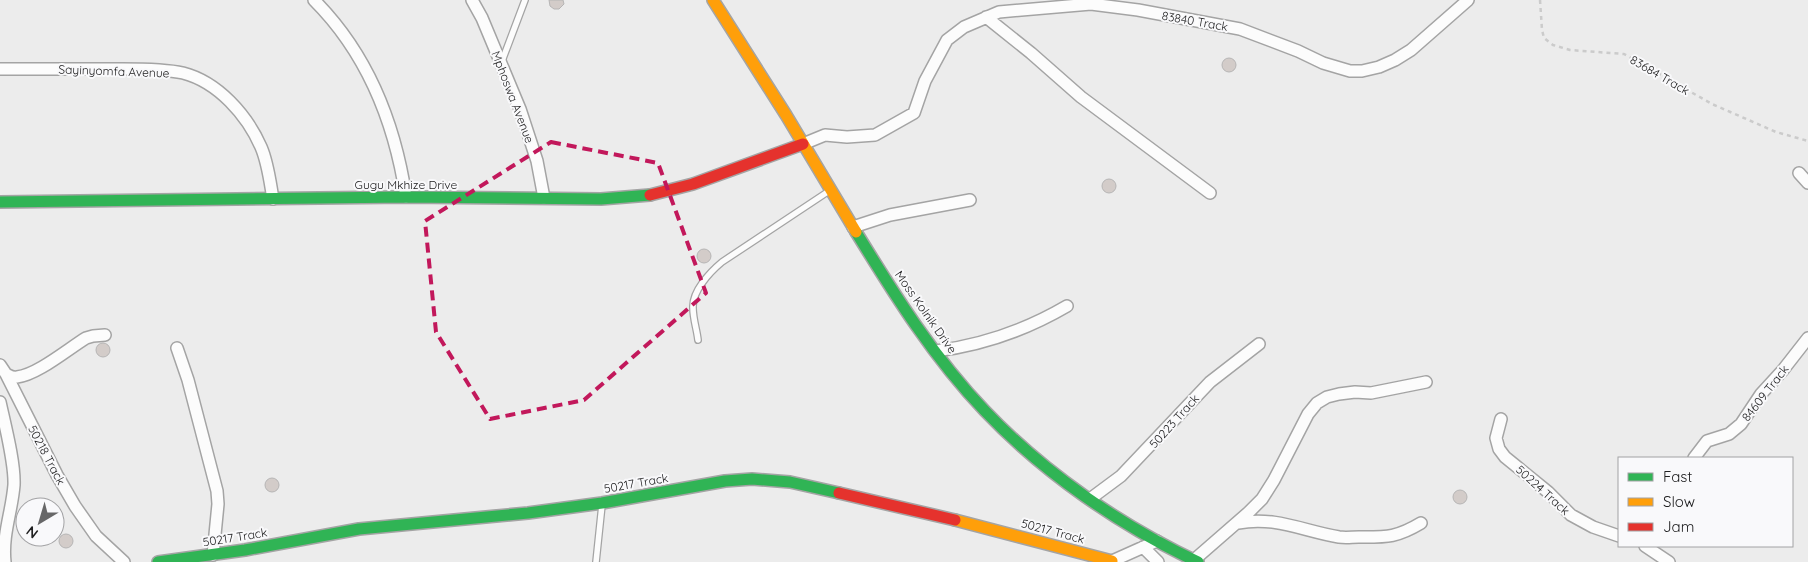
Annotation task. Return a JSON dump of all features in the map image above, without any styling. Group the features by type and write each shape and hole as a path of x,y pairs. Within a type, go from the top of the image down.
{"street":[{"path":"314,0 333,19 350,42 367,71 394,141 401,165 406,197"},
{"name":"Mphoswa Avenue","path":"472,0 482,18 520,109 538,161 544,198"},
{"name":"Moss Kolnik Drive","path":"713,0 853,227 910,314 957,380 984,410 1042,462 1090,499 1157,541 1196,561"},
{"name":"83840 Track","path":"803,144 825,135 847,137 875,135 914,113 925,81 947,40 964,27 999,12 1091,4 1138,10 1240,29 1298,51 1323,63 1350,71 1362,71 1387,64 1411,50 1468,0"},
{"path":"986,17 1081,97 1210,193"},
{"name":"Sayinyomfa Avenue","path":"0,69 142,69 183,73 210,85 228,99 246,121 261,147 268,170 273,199"},
{"name":"Gugu Mkhize Drive","path":"0,202 406,197 601,199 646,196 693,184 803,144"},
{"path":"1798,173 1808,182"},
{"path":"853,227 890,215 970,200"},
{"path":"936,351 960,348 1018,331 1045,319 1067,306"},
{"path":"3,369 12,377 32,373 86,338 104,335"},
{"name":"84609 Track","path":"1695,457 1706,442 1728,434 1741,424 1761,394 1808,338"},
{"name":"50223 Track","path":"1090,499 1121,476 1210,382 1259,344"},
{"path":"177,348 218,491 213,555"},
{"name":"50218 Track","path":"3,369 57,476 75,506 96,536 124,562"},
{"path":"1196,561 1262,499 1274,480 1308,414 1317,403 1327,397 1339,394 1371,393 1426,382"},
{"path":"0,402 14,473 6,529 5,562"},
{"name":"50224 Track","path":"1501,420 1496,438 1499,450 1505,457 1548,492 1563,509 1578,520 1618,536"},
{"name":"50217 Track","path":"158,562 213,555 359,529 528,513 752,479 790,482 992,529 1111,562"},
{"path":"1236,524 1264,520 1340,537 1384,537 1396,536 1421,523"},
{"path":"1111,562 1157,541"},
{"path":"1144,547 1158,562"},
{"path":"1648,547 1669,562"}],"lane":[{"path":"501,64 525,0"},
{"path":"698,340 692,306 699,289 712,270 831,190"},
{"path":"596,562 602,503"}],"path":[{"name":"83684 Track","path":"1540,0 1544,38 1553,45 1570,50 1624,54 1712,104 1776,132 1808,141"}],"highlighted area":[{"path":"551,142 658,163 706,293 584,400 490,419 436,332 425,221"}],"building":[{"path":"549,0 563,0 564,4 559,9 554,9 550,6"},
{"path":"1226,58 1232,58 1236,65 1232,72 1226,72 1222,68 1222,62"},
{"path":"1106,179 1112,179 1116,186 1112,193 1106,193 1102,189 1102,183"},
{"path":"701,249 707,249 711,256 707,263 701,263 697,259 697,253"},
{"path":"100,343 106,343 110,350 106,357 100,357 96,353 96,347"},
{"path":"269,478 275,478 279,485 275,492 269,492 265,488 265,482"},
{"path":"1457,490 1463,490 1467,497 1463,504 1457,504 1453,500 1453,494"},
{"path":"65,534 69,534 73,538 73,544 69,548 62,547 65,547"}],"traffic: fast":[{"path":"0,202 406,197 601,199 650,195"},
{"path":"856,232 900,302 932,347 966,391 1008,434 1058,477 1112,515 1169,548 1198,562"},
{"path":"158,562 245,550 359,529 528,513 602,503 725,481 752,479 790,482 839,493"}],"traffic: slow":[{"path":"713,0 786,115 856,232"},
{"path":"955,520 1112,561"}],"traffic: jam":[{"path":"650,195 693,184 803,144"},
{"path":"839,493 955,520"}]}
